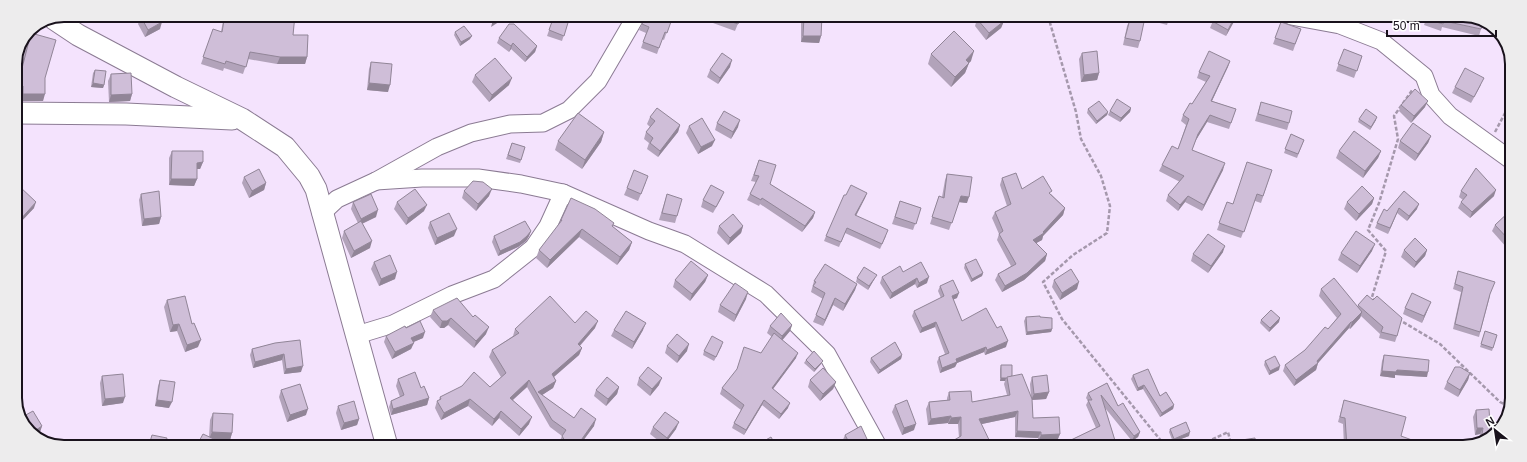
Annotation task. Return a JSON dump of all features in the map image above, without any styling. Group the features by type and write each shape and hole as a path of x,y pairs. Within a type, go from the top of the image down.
{"street":[{"path":"321,214 337,199 376,181 437,147 471,132 510,124 543,123 569,110 598,81 632,22"},
{"path":"1324,22 1340,25 1380,41 1424,76 1431,95 1450,116 1469,131 1489,142 1505,155"},
{"path":"59,23 78,35 169,84 242,119 285,147 309,176 316,189 321,214 357,335 385,440"},
{"path":"22,113 126,114 242,119"},
{"path":"376,181 422,178 478,178 563,192 649,231 685,244 766,294 828,354 875,440"},
{"path":"357,335 393,324 452,295 494,279 533,248 548,226 563,192"}],"path":[{"path":"1050,22 1076,112 1081,139 1100,176 1110,206 1107,233 1073,255 1044,282 1062,319 1160,440"},
{"path":"1376,303 1372,297 1386,251 1368,230 1379,203 1398,139 1394,116 1405,98 1424,76"},
{"path":"1489,142 1505,114"},
{"path":"1395,317 1440,344 1500,402 1505,404"},
{"path":"1211,440 1228,432 1230,440"}],"building":[{"path":"144,22 162,22 148,30"},
{"path":"224,22 294,22 293,35 308,35 307,57 280,57 250,52 246,67 226,61 225,64 203,57 213,29 222,32"},
{"path":"552,22 568,22 564,36 549,30"},
{"path":"643,22 671,22 659,48 643,42 649,27 642,24"},
{"path":"804,22 822,22 821,36 803,36"},
{"path":"980,22 1003,22 989,33"},
{"path":"1129,22 1144,22 1140,41 1125,38"},
{"path":"1214,22 1232,22 1228,30"},
{"path":"1281,22 1301,29 1295,44 1275,38"},
{"path":"1449,22 1474,23 1482,26 1481,29"},
{"path":"509,24 514,24 537,46 527,57 513,43 511,46 499,38"},
{"path":"464,26 472,36 461,42 455,32"},
{"path":"954,31 974,51 966,60 969,63 955,77 931,54"},
{"path":"34,34 56,40 45,78 45,94 23,94 22,68 29,41"},
{"path":"1344,49 1362,56 1357,71 1338,64"},
{"path":"1097,51 1099,73 1084,75 1082,53"},
{"path":"1209,51 1230,61 1211,101 1236,109 1231,123 1210,115 1198,134 1192,150 1225,163 1204,205 1188,196 1180,205 1168,195 1184,176 1162,165 1172,146 1178,149 1189,119 1183,115 1210,76 1199,72"},
{"path":"722,53 732,60 720,78 710,70"},
{"path":"495,58 512,78 492,95 475,75"},
{"path":"371,62 392,64 390,85 369,83"},
{"path":"1465,68 1484,78 1474,97 1455,87"},
{"path":"95,70 106,71 104,85 93,83"},
{"path":"131,73 132,94 111,95 111,74"},
{"path":"1415,89 1428,101 1414,116 1401,105"},
{"path":"1117,99 1131,108 1121,118 1110,111"},
{"path":"1099,101 1108,112 1097,121 1088,109"},
{"path":"1261,102 1292,111 1289,123 1258,114"},
{"path":"657,108 680,125 660,151 650,143 653,138 646,132 655,121 650,117"},
{"path":"1366,109 1377,117 1371,127 1359,119"},
{"path":"724,111 740,120 733,132 717,123"},
{"path":"578,113 604,132 585,160 558,141"},
{"path":"702,118 715,140 701,147 689,126"},
{"path":"1413,123 1431,136 1418,154 1400,141"},
{"path":"1354,131 1381,151 1365,171 1339,151"},
{"path":"1291,134 1304,140 1298,154 1285,149"},
{"path":"512,143 525,147 521,160 508,155"},
{"path":"172,151 203,151 203,162 197,163 197,179 171,179"},
{"path":"759,160 776,165 770,184 815,212 805,226 762,198 761,200 750,194 759,176 754,175"},
{"path":"1247,162 1272,170 1263,196 1257,194 1244,232 1219,223 1227,202 1233,204"},
{"path":"1476,168 1496,190 1472,212 1461,202 1467,195 1461,191"},
{"path":"259,169 266,183 252,191 244,177"},
{"path":"634,170 648,176 641,194 627,188"},
{"path":"1016,173 1022,189 1043,176 1052,191 1049,193 1065,208 1043,232 1044,233 1033,240 1047,254 1027,273 1005,286 998,274 1016,264 999,234 1003,231 995,212 1011,204 1002,178"},
{"path":"947,174 972,177 969,197 961,196 952,223 932,217 939,196 944,198"},
{"path":"473,181 483,182 492,189 478,204 464,191"},
{"path":"711,185 724,192 716,207 703,200"},
{"path":"851,185 867,193 855,215 888,230 882,244 847,228 841,242 826,236 844,195 846,195"},
{"path":"1362,186 1374,198 1359,214 1347,202"},
{"path":"22,189 36,202 22,218"},
{"path":"415,189 427,205 408,218 397,202"},
{"path":"159,191 161,217 144,219 141,194"},
{"path":"1404,191 1419,204 1409,216 1399,208 1390,228 1377,223 1384,209 1387,211"},
{"path":"371,194 378,210 361,219 353,202"},
{"path":"667,194 682,199 677,216 662,213"},
{"path":"571,198 595,209 614,223 612,226 632,242 620,257 582,229 550,260 539,250 562,220"},
{"path":"900,201 921,208 916,224 895,217"},
{"path":"449,213 457,229 437,238 430,222"},
{"path":"733,214 743,226 730,238 719,226"},
{"path":"1505,216 1505,236 1495,225"},
{"path":"361,221 372,241 354,251 344,231"},
{"path":"525,221 531,231 527,236 520,242 500,251 494,236"},
{"path":"1356,231 1375,244 1360,266 1341,253"},
{"path":"1208,234 1225,246 1211,266 1193,254"},
{"path":"1415,238 1427,250 1416,262 1404,250"},
{"path":"390,255 397,272 381,279 374,262"},
{"path":"976,259 983,273 972,279 965,264"},
{"path":"691,261 708,275 692,294 675,280"},
{"path":"921,262 929,277 919,283 917,278 892,293 882,277 900,266 903,272"},
{"path":"825,264 857,284 845,304 835,298 825,320 816,315 825,293 813,286 816,282 814,281"},
{"path":"864,267 877,275 869,286 857,278"},
{"path":"1071,269 1079,282 1062,293 1054,280"},
{"path":"1458,271 1495,282 1490,294 1480,332 1455,324 1463,287 1455,284"},
{"path":"1334,278 1362,312 1351,322 1317,361 1318,363 1296,380 1285,365 1305,350 1325,327 1328,329 1341,314 1321,289"},
{"path":"953,280 959,293 952,296 962,321 986,308 997,328 1001,326 1008,341 987,350 986,347 956,359 957,362 942,368 939,357 949,353 936,322 922,328 914,311 944,296 940,286"},
{"path":"735,283 748,292 736,315 720,305"},
{"path":"1412,293 1431,302 1424,316 1405,308"},
{"path":"1367,295 1373,300 1377,296 1402,318 1397,336 1381,332 1383,327 1358,305"},
{"path":"185,296 192,324 194,323 201,340 187,345 179,324 173,325 167,300"},
{"path":"550,296 575,323 586,311 598,321 578,344 582,348 552,374 556,381 538,392 574,418 581,408 596,419 581,440 564,440 562,436 566,430 552,420 529,380 510,398 532,417 521,429 501,411 494,419 470,399 444,413 437,401 441,399 440,397 462,386 474,372 490,387 506,373 492,350 519,333 515,329"},
{"path":"457,298 473,317 475,315 489,327 476,341 451,318 447,321 442,321 433,310"},
{"path":"1271,310 1280,318 1270,328 1261,320"},
{"path":"626,311 646,323 634,342 614,330"},
{"path":"781,313 792,325 782,336 770,326"},
{"path":"1040,316 1052,318 1052,329 1027,332 1026,317"},
{"path":"420,321 425,332 411,338 414,343 395,352 386,336 405,326 406,328"},
{"path":"1485,331 1497,335 1493,348 1481,344"},
{"path":"774,333 798,353 772,388 790,403 781,414 764,400 746,430 734,423 744,405 722,388 737,369 744,347 761,353"},
{"path":"677,334 689,344 679,356 667,346"},
{"path":"712,336 723,342 716,357 704,351"},
{"path":"300,340 303,366 286,369 284,354 255,362 252,349 275,343"},
{"path":"895,342 902,355 880,370 871,358"},
{"path":"814,351 823,361 815,369 806,360"},
{"path":"1384,355 1429,360 1428,372 1397,370 1396,372 1382,371"},
{"path":"1275,356 1280,366 1270,371 1265,361"},
{"path":"1001,365 1012,365 1012,376 1001,378"},
{"path":"648,367 662,378 652,389 639,378"},
{"path":"1455,367 1460,367 1470,373 1460,390 1447,382"},
{"path":"823,368 836,382 823,394 810,380"},
{"path":"1148,369 1160,396 1166,392 1174,405 1162,413 1144,385 1138,388 1133,375"},
{"path":"415,372 421,388 424,386 429,398 393,409 391,401 404,395 398,379"},
{"path":"123,374 125,397 105,399 102,376"},
{"path":"1022,374 1032,399 1033,418 1059,417 1060,434 1041,435 1041,432 1017,431 1018,411 979,419 989,440 954,440 961,436 961,417 951,418 951,416 931,419 929,402 950,400 949,392 971,391 972,402 1010,395 1007,377"},
{"path":"1047,375 1049,392 1034,394 1032,377"},
{"path":"607,377 619,387 608,399 596,390"},
{"path":"160,380 175,382 172,402 157,400"},
{"path":"1107,383 1118,406 1123,403 1140,432 1134,436 1101,395 1115,440 1071,440 1100,426 1088,400 1092,400 1088,393"},
{"path":"300,384 308,409 290,415 281,390"},
{"path":"907,400 916,424 904,428 895,405"},
{"path":"1344,400 1406,417 1401,436 1412,440 1347,440 1345,418 1340,417"},
{"path":"354,401 359,419 344,423 338,406"},
{"path":"1489,409 1490,430 1482,436 1483,428 1477,428 1476,410"},
{"path":"33,411 42,426 36,430 32,426 26,415"},
{"path":"665,412 679,422 667,438 653,427"},
{"path":"213,413 233,414 232,433 212,432"},
{"path":"1186,422 1190,432 1174,439 1170,429"},
{"path":"861,426 867,439 848,440 845,435"},
{"path":"203,434 216,440 200,440"},
{"path":"152,435 167,438 166,440 150,440"},
{"path":"771,437 773,440 766,440"},
{"path":"1255,438 1255,440 1242,440"}]}
